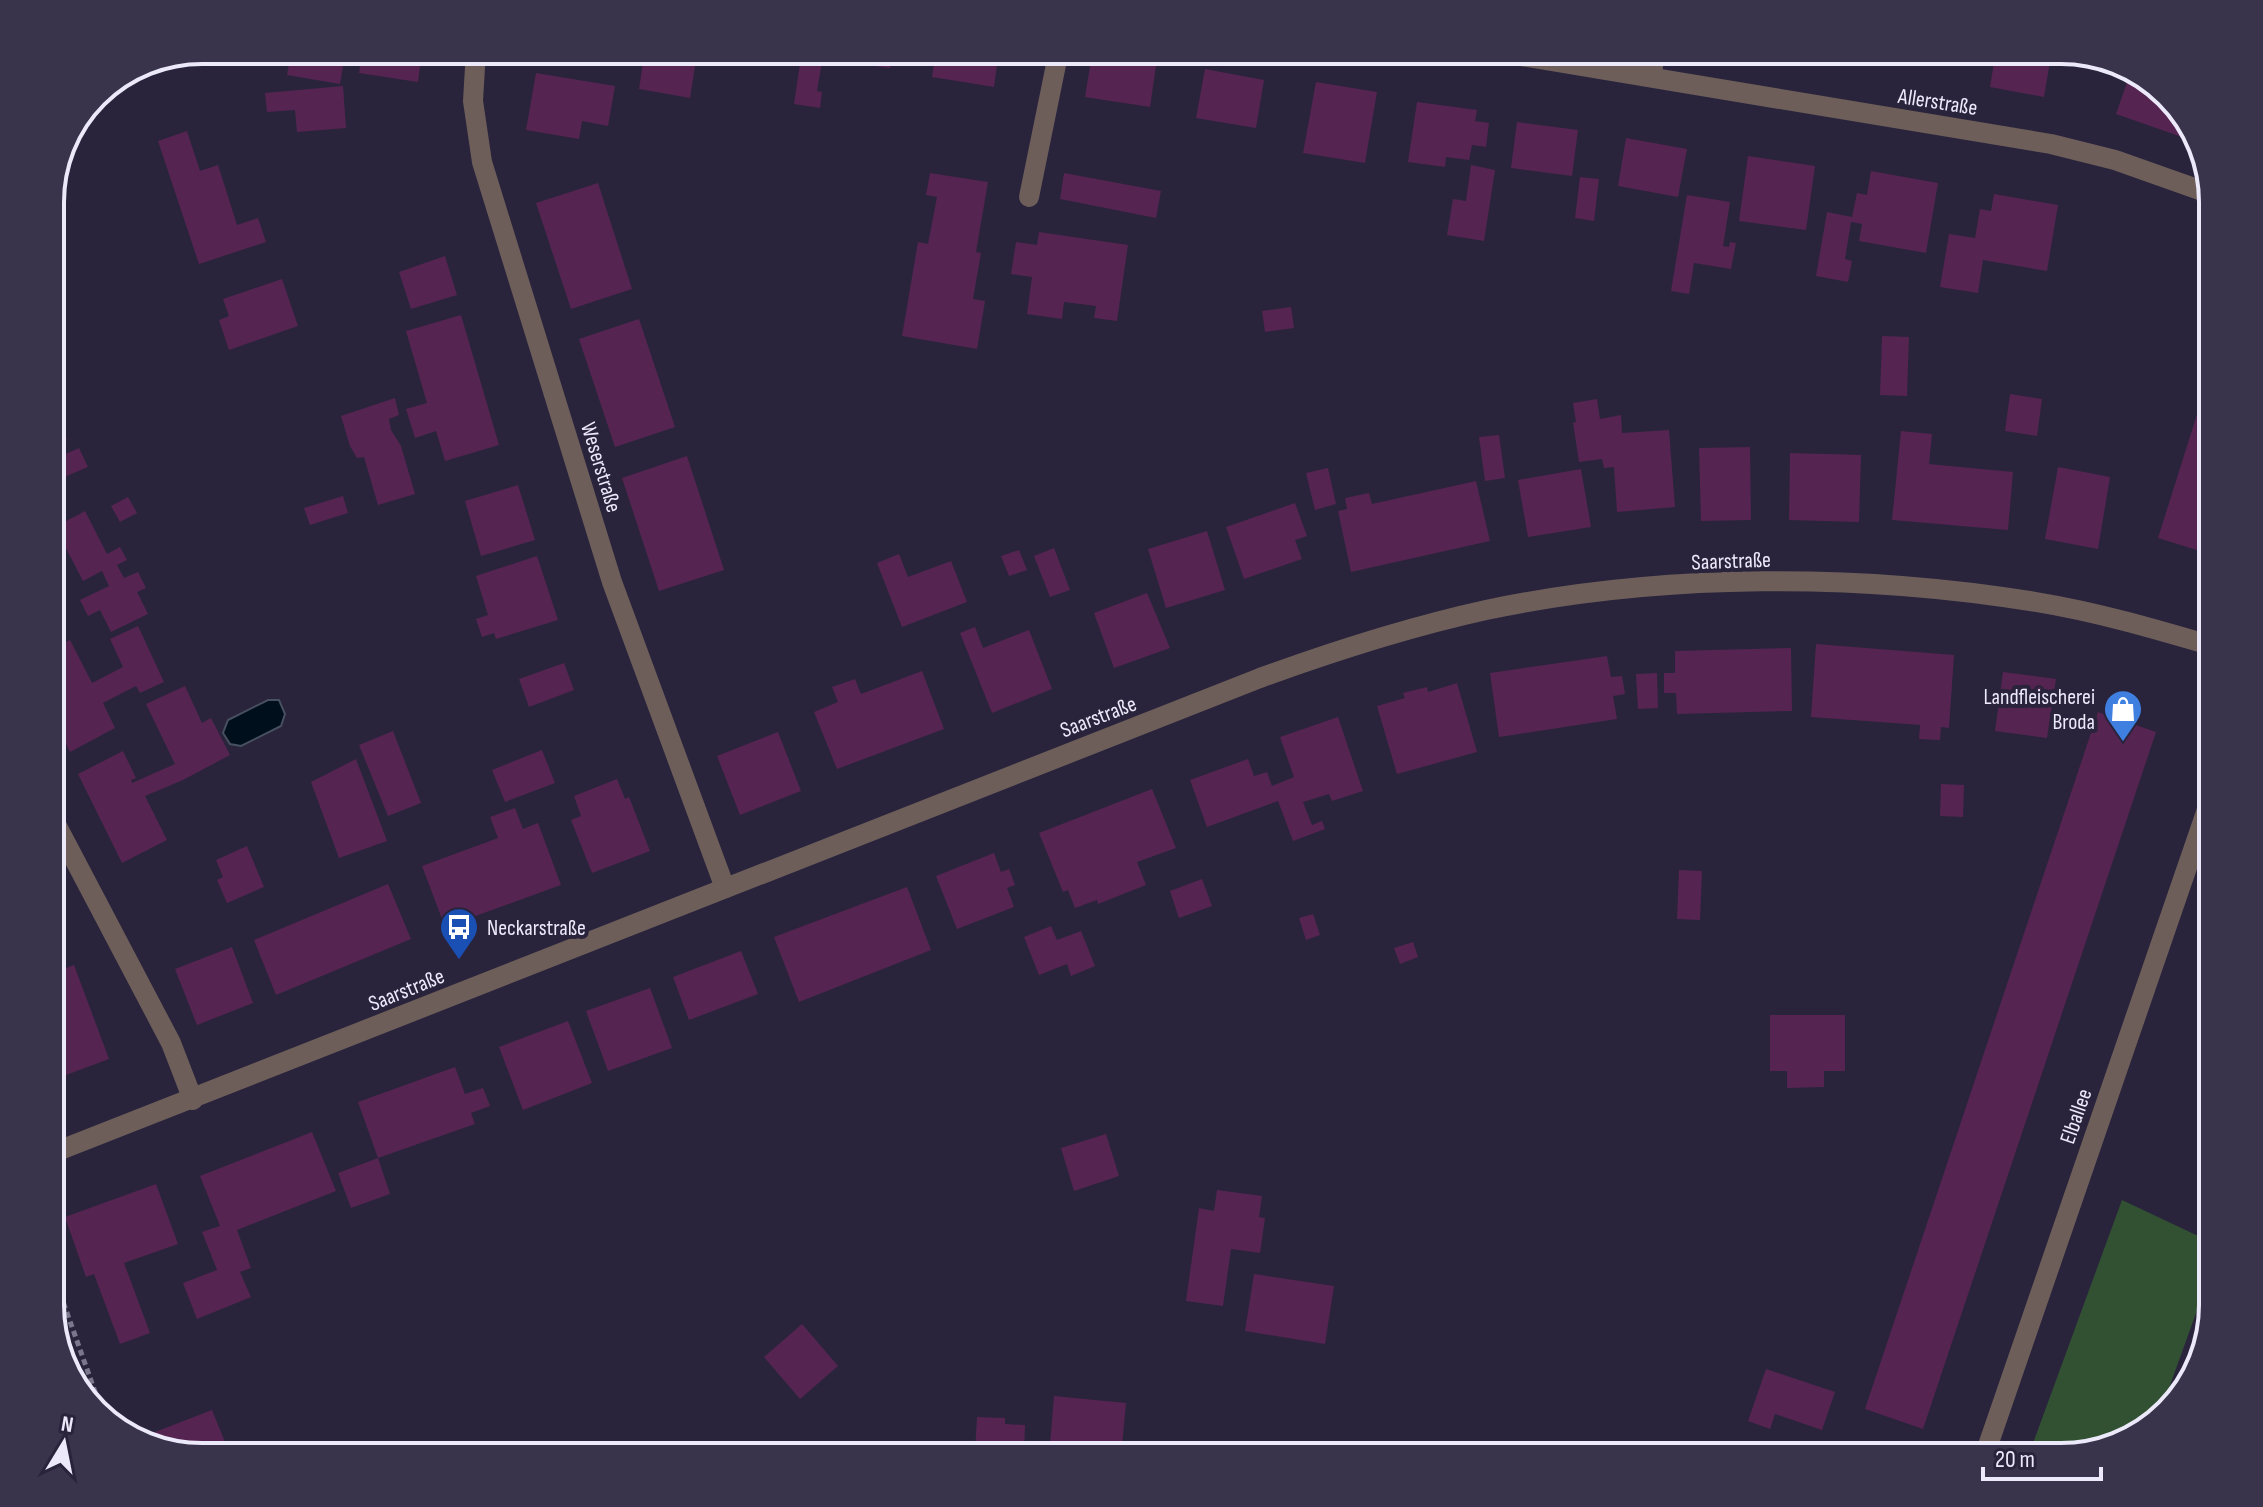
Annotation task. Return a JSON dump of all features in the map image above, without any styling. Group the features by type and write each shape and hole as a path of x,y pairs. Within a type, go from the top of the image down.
{"street":[{"name":"Weserstraße","path":"475,64 473,101 482,162 612,582 725,888"},
{"path":"1029,197 1056,64"},
{"name":"Allerstraße","path":"1571,64 2051,144 2115,160 2198,190"},
{"path":"1651,77 1653,64"},
{"name":"Saarstraße","path":"64,1149 1260,678 1339,650 1458,617 1547,600 1686,585 1853,583 1954,591 2037,602 2122,619 2199,642"},
{"name":"Elballee","path":"1989,1443 2199,833"},
{"path":"64,840 171,1043 193,1100"}],"path":[{"path":"64,1304 96,1393"}],"green space":[{"path":"2122,1200 2199,1236 2199,1305 2165,1396 2138,1420 2097,1438 2079,1442 2033,1443"}],"water":[{"path":"268,700 279,700 285,714 281,726 241,746 230,744 223,733 228,720"}],"building":[{"path":"289,64 343,66 340,84 287,75"},
{"path":"360,64 420,64 418,82 359,73"},
{"path":"643,64 695,64 690,98 639,89"},
{"path":"800,64 822,64 817,91 822,92 820,108 794,104"},
{"path":"860,64 890,64 890,68"},
{"path":"934,64 997,64 994,87 932,77"},
{"path":"1090,64 1156,64 1150,107 1085,97"},
{"path":"1994,64 2050,64 2044,97 1990,87"},
{"path":"1205,69 1264,80 1256,128 1196,118"},
{"path":"536,73 615,86 608,126 582,121 579,139 526,130"},
{"path":"2127,81 2165,111 2183,137 2116,114"},
{"path":"1316,82 1377,92 1365,163 1303,153"},
{"path":"343,86 346,128 297,132 295,110 267,112 265,93"},
{"path":"1417,102 1477,110 1475,121 1489,123 1486,147 1472,145 1469,160 1446,157 1445,167 1408,162"},
{"path":"1517,122 1578,130 1572,176 1511,168"},
{"path":"187,131 200,171 218,165 237,225 258,218 266,242 199,264 158,141"},
{"path":"1626,138 1687,149 1678,197 1618,186"},
{"path":"1748,156 1815,166 1806,230 1739,221"},
{"path":"1471,165 1495,170 1484,241 1447,235 1453,199 1466,201"},
{"path":"1871,171 1938,183 1926,253 1859,241 1862,224 1851,222 1845,259 1852,261 1848,282 1816,276 1827,212 1852,217 1857,193 1867,195"},
{"path":"930,173 988,182 976,252 981,253 973,299 985,301 977,349 902,336 918,242 928,244 937,197 926,195"},
{"path":"1064,173 1161,191 1156,218 1060,199"},
{"path":"1580,177 1599,179 1594,221 1575,218"},
{"path":"598,183 632,289 571,309 536,203"},
{"path":"1994,194 2058,205 2047,271 1983,260 1978,293 1940,287 1949,234 1975,238 1980,209 1991,211"},
{"path":"1687,195 1730,202 1723,246 1736,243 1731,269 1694,263 1689,294 1671,291"},
{"path":"1039,232 1128,245 1117,321 1094,318 1096,306 1064,302 1062,319 1027,314 1032,277 1011,274 1016,242 1037,245"},
{"path":"445,256 457,295 411,309 399,272"},
{"path":"282,279 298,326 229,350 219,320 229,316 223,299"},
{"path":"1291,307 1294,328 1265,332 1262,311"},
{"path":"461,315 499,445 445,461 436,431 415,438 406,409 427,403 406,331"},
{"path":"639,319 675,427 615,447 579,339"},
{"path":"1882,336 1909,337 1907,396 1880,395"},
{"path":"2010,394 2042,399 2037,436 2005,431"},
{"path":"395,398 399,415 389,419 391,430 401,446 415,494 378,505 364,457 357,458 350,446 341,416"},
{"path":"1597,399 1600,419 1621,415 1622,433 1669,430 1675,507 1617,512 1614,467 1604,468 1602,459 1579,462 1573,403"},
{"path":"2199,408 2199,551 2158,538"},
{"path":"1901,431 1932,434 1929,464 2013,472 2008,530 1892,520"},
{"path":"1499,435 1505,478 1485,481 1479,437"},
{"path":"1750,447 1751,520 1701,521 1699,448"},
{"path":"79,448 88,467 64,477 64,455"},
{"path":"1790,453 1861,455 1859,522 1789,520"},
{"path":"687,456 724,570 659,591 622,478"},
{"path":"2058,467 2110,477 2098,549 2045,539"},
{"path":"1328,468 1336,504 1315,510 1306,473"},
{"path":"1581,469 1591,527 1528,537 1518,480"},
{"path":"1476,481 1490,541 1351,572 1338,511 1347,509 1345,498 1369,493 1372,504"},
{"path":"518,485 535,540 481,556 465,501"},
{"path":"343,496 348,513 310,525 304,508"},
{"path":"128,497 137,513 120,522 111,506"},
{"path":"1295,503 1307,536 1295,540 1302,559 1244,579 1226,527"},
{"path":"85,511 107,554 120,547 127,560 117,565 124,578 138,572 146,588 137,592 148,614 111,632 100,610 88,616 80,600 109,586 102,571 83,581 64,544 64,522"},
{"path":"1207,531 1225,590 1166,608 1148,549"},
{"path":"1054,548 1070,590 1050,597 1034,556"},
{"path":"1019,550 1027,570 1009,576 1001,556"},
{"path":"899,554 908,577 951,561 967,602 902,627 877,563"},
{"path":"537,556 558,620 496,639 494,633 482,637 476,619 488,615 476,576"},
{"path":"1147,593 1170,648 1114,668 1094,613"},
{"path":"138,626 164,682 140,693 136,686 103,703 115,728 70,752 64,740 64,643 70,640 92,683 123,667 110,639"},
{"path":"975,627 983,648 1029,630 1052,689 992,713 960,633"},
{"path":"1816,644 1954,655 1949,728 1941,727 1940,740 1919,739 1920,725 1811,717"},
{"path":"1791,648 1792,711 1677,714 1676,693 1664,693 1664,673 1675,673 1675,651"},
{"path":"1607,656 1611,677 1622,676 1625,694 1613,696 1617,719 1499,737 1490,673"},
{"path":"564,663 574,690 529,707 519,679"},
{"path":"922,671 944,729 837,769 814,712 838,702 832,687 855,679 861,694"},
{"path":"2003,672 2056,679 2047,738 1995,731"},
{"path":"1657,673 1658,708 1638,709 1636,674"},
{"path":"1457,683 1477,752 1397,774 1377,706 1405,698 1403,693 1427,687 1428,692"},
{"path":"185,686 202,723 211,718 230,755 145,796 167,840 122,863 78,774 123,751 136,778 131,780 132,783 175,764 146,704"},
{"path":"2098,712 2156,732 1923,1429 1865,1409"},
{"path":"1338,717 1363,791 1332,801 1329,794 1303,802 1312,825 1322,821 1325,829 1293,841 1278,801 1207,827 1190,780 1248,759 1254,776 1267,772 1272,786 1294,777 1280,737"},
{"path":"393,731 421,803 388,816 359,745"},
{"path":"778,732 801,791 740,815 717,756"},
{"path":"542,750 555,783 505,802 492,770"},
{"path":"356,759 387,841 339,858 311,782"},
{"path":"617,779 625,799 629,797 650,851 592,873 571,820 581,816 574,796"},
{"path":"1941,784 1964,785 1963,817 1940,816"},
{"path":"1152,789 1176,848 1137,862 1146,885 1098,904 1097,900 1075,908 1068,890 1063,892 1039,833"},
{"path":"515,808 523,829 538,823 561,885 445,927 422,866 498,838 490,817"},
{"path":"247,846 264,887 227,903 217,880 223,877 216,860"},
{"path":"994,853 1001,872 1009,869 1015,885 1007,888 1014,907 957,929 936,876"},
{"path":"1679,870 1702,871 1700,920 1677,919"},
{"path":"1202,879 1212,906 1179,918 1170,891"},
{"path":"388,884 411,939 276,995 254,940"},
{"path":"907,887 931,950 799,1002 774,937"},
{"path":"1313,914 1320,935 1306,940 1299,918"},
{"path":"1051,926 1057,940 1081,931 1095,966 1071,976 1067,964 1039,975 1024,937"},
{"path":"1413,942 1418,957 1400,964 1394,948"},
{"path":"232,947 253,1003 197,1025 175,969"},
{"path":"741,951 758,994 689,1020 673,977"},
{"path":"74,965 109,1059 64,1076 64,969"},
{"path":"650,988 672,1048 608,1071 586,1011"},
{"path":"1770,1015 1845,1015 1845,1071 1824,1071 1824,1087 1787,1088 1787,1071 1770,1071"},
{"path":"568,1021 592,1083 523,1110 499,1047"},
{"path":"455,1067 465,1094 483,1088 490,1106 471,1113 475,1124 378,1158 358,1102"},
{"path":"312,1132 336,1191 237,1230 251,1268 240,1272 251,1297 197,1319 183,1283 217,1270 202,1232 220,1226 200,1176"},
{"path":"1106,1134 1119,1176 1074,1191 1061,1148"},
{"path":"378,1158 390,1194 351,1208 338,1173"},
{"path":"156,1184 178,1244 124,1263 150,1333 120,1344 94,1274 86,1277 65,1217"},
{"path":"1217,1190 1262,1196 1259,1217 1265,1218 1260,1253 1231,1249 1223,1306 1186,1301 1199,1208 1214,1211"},
{"path":"1254,1274 1334,1286 1325,1344 1245,1331"},
{"path":"802,1324 838,1366 800,1399 764,1357"},
{"path":"1766,1369 1835,1392 1822,1430 1775,1414 1770,1429 1748,1421"},
{"path":"1054,1396 1126,1403 1122,1443 1050,1443"},
{"path":"212,1410 225,1443 184,1442 156,1435 155,1432"},
{"path":"977,1417 1005,1418 1005,1424 1025,1425 1024,1443 976,1443"}],"place":[{"name":"Landfleischerei Broda","path":"2123,743"},
{"name":"Neckarstraße","path":"459,961"}]}
